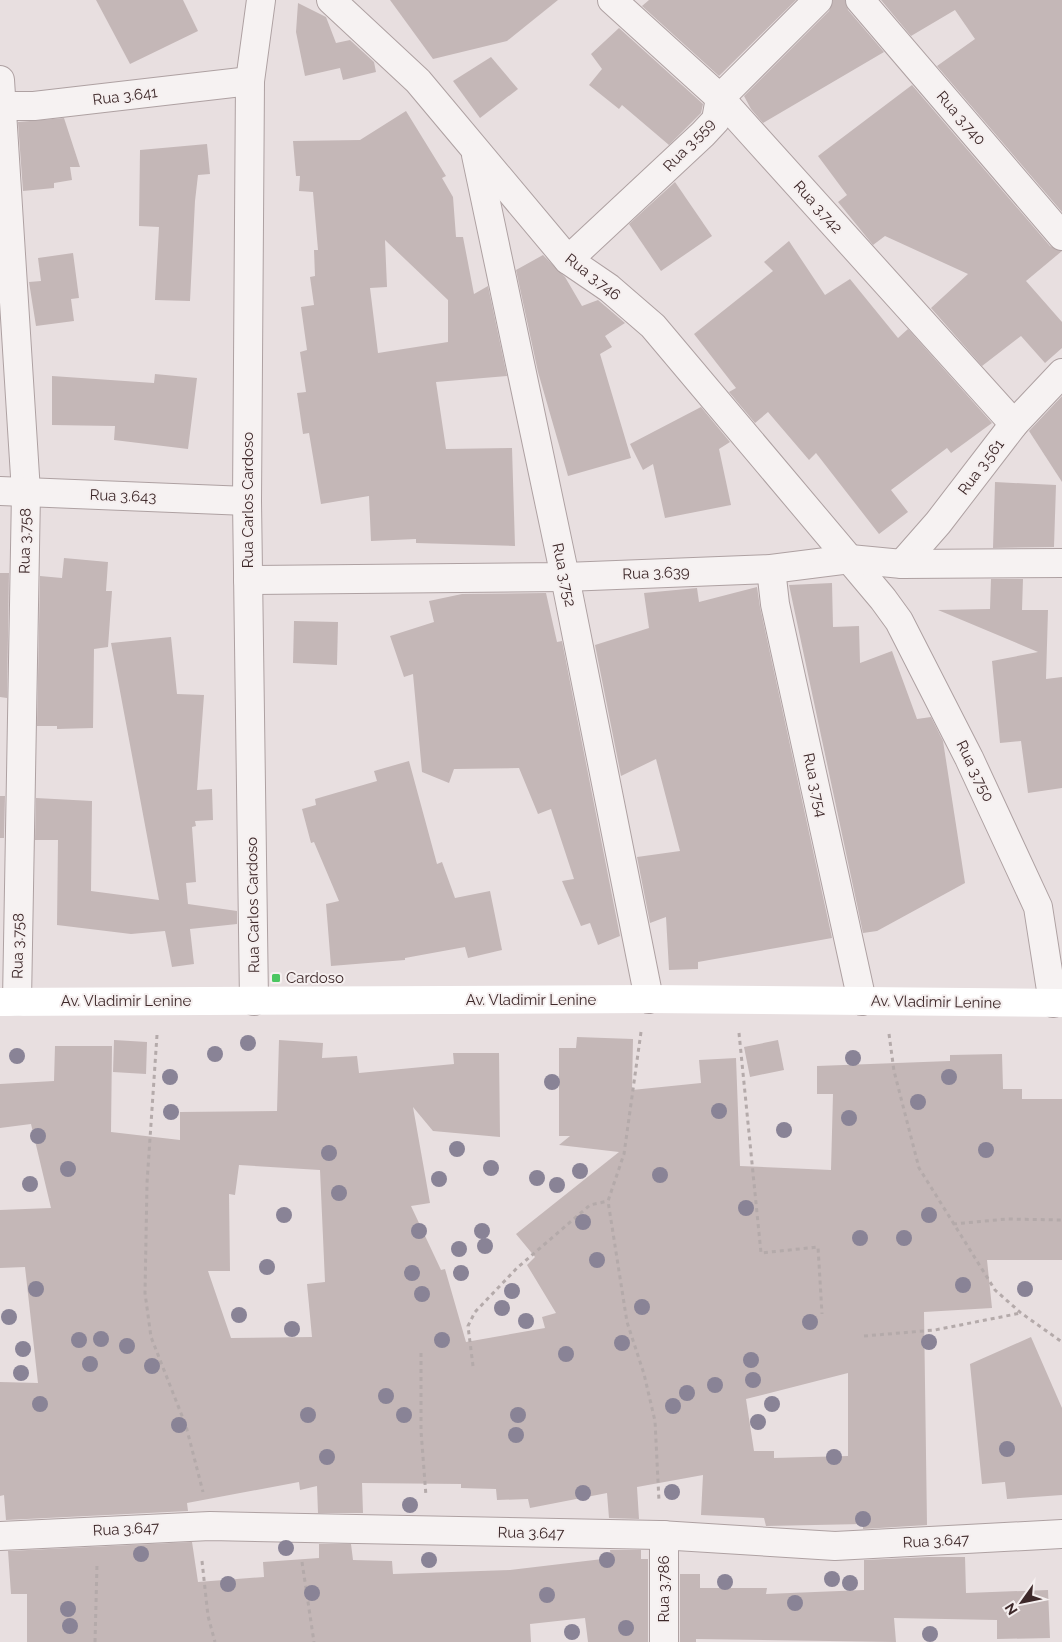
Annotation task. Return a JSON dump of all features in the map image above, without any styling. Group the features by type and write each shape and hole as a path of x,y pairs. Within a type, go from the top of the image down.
{"main road":[{"name":"Av. Vladimir Lenine","path":"9,1002 647,999 1058,1003"}],"street":[{"name":"Rua Carlos Cardoso","path":"254,1002 247,501 250,81 261,0"},
{"name":"Rua 3.746","path":"331,0 418,81 568,260 609,288 653,326 850,559"},
{"name":"Rua 3.742","path":"612,0 720,98 1014,424"},
{"path":"720,98 818,0"},
{"name":"Rua 3.740","path":"860,0 1062,236"},
{"name":"Rua 3.641","path":"1,98 34,106 250,81"},
{"name":"Rua 3.758","path":"1,98 13,492 9,1002"},
{"name":"Rua 3.559","path":"568,260 716,120 720,98"},
{"name":"Rua 3.752","path":"476,152 565,577 647,999"},
{"name":"Rua 3.561","path":"902,564 938,523 1014,424 1062,373"},
{"name":"Rua 3.643","path":"13,492 247,501"},
{"name":"Rua 3.639","path":"248,580 565,577 771,569 850,559 902,564 1062,564"},
{"name":"Rua 3.750","path":"850,559 898,621 970,758 1038,907 1058,1003"},
{"name":"Rua 3.754","path":"771,569 775,604 873,1001"},
{"name":"Rua 3.647","path":"0,1536 204,1526 662,1535 835,1546 1062,1534"},
{"name":"Rua 3.786","path":"662,1535 664,1642"}],"path":[{"path":"647,999 624,1154 608,1201 627,1322 644,1374 655,1421 662,1535"},
{"path":"160,1000 146,1183 145,1293 151,1337 186,1426 204,1526 208,1616 215,1642"},
{"path":"736,1000 761,1253 818,1247 822,1314"},
{"path":"873,1001 894,1071 919,1168 995,1290 1021,1313 1062,1342"},
{"path":"473,1366 468,1326 475,1312 517,1268 590,1205 608,1201"},
{"path":"953,1224 1007,1219 1062,1220"},
{"path":"864,1336 935,1330 1021,1313"},
{"path":"421,1353 421,1430 429,1531"},
{"path":"300,1529 304,1581 314,1642"},
{"path":"95,1642 97,1531"}],"building":[{"path":"96,0 183,0 198,31 130,64"},
{"path":"390,0 558,0 507,41 433,59"},
{"path":"649,0 796,0 719,76 642,6"},
{"path":"833,0 845,0 848,10 884,52 763,123 751,109 744,96 829,11"},
{"path":"881,0 1062,0 1062,212 937,66 975,39 955,10 911,36"},
{"path":"298,3 326,17 336,43 350,40 374,62 376,72 343,80 340,68 305,76 296,32"},
{"path":"619,28 703,104 701,113 669,145 622,105 619,109 589,85 602,69 591,54"},
{"path":"491,57 518,89 480,118 453,81"},
{"path":"912,85 1050,246 1062,251 1026,281 1062,322 1062,348 1045,363 1021,336 982,366 931,308 968,274 885,236 873,245 838,202 847,195 818,156"},
{"path":"406,111 446,176 442,178 453,197 456,237 463,237 474,294 488,286 507,376 436,382 446,449 512,448 515,546 416,543 416,539 371,541 369,496 321,504 309,433 303,434 297,393 306,392 300,352 307,350 301,307 314,305 310,277 315,276 314,250 318,250 313,192 299,191 300,176 296,176 293,141 360,140","holes":["385,240 448,300 448,342 378,353 370,288 387,287"]},
{"path":"64,118 80,167 70,167 72,180 54,183 54,188 23,191 18,122"},
{"path":"207,144 210,174 198,175 190,301 155,300 159,227 139,226 140,150"},
{"path":"675,182 712,236 661,271 629,224"},
{"path":"789,241 825,295 850,279 898,338 908,329 992,423 951,453 947,448 891,490 908,512 879,534 816,453 809,460 768,412 755,423 729,392 736,388 694,334 773,271 764,262"},
{"path":"73,253 79,298 71,299 74,321 36,326 29,282 41,281 38,258"},
{"path":"543,255 565,277 582,306 598,300 625,323 605,336 612,347 600,354 631,458 568,476 538,372 516,270"},
{"path":"155,374 197,378 188,449 114,440 115,426 52,425 52,376 154,383"},
{"path":"1062,396 1062,482 1029,431"},
{"path":"701,407 730,442 719,449 731,505 665,518 653,464 643,470 630,444"},
{"path":"995,482 1056,485 1054,547 993,548"},
{"path":"64,558 108,562 106,591 112,591 108,647 94,649 93,728 57,729 57,726 37,726 40,576 62,578"},
{"path":"0,573 9,573 7,698 0,697"},
{"path":"991,579 1023,579 1022,610 1048,610 1046,679 1062,677 1062,788 1028,793 1021,741 1000,743 992,661 1038,652 938,610 990,609"},
{"path":"832,583 833,627 859,626 860,663 892,651 917,719 931,717 943,741 965,883 877,931 863,933 789,585"},
{"path":"757,587 832,938 698,962 698,969 669,970 666,917 650,923 637,857 680,851 656,759 621,776 595,645 649,628 644,593 697,588 699,602"},
{"path":"546,593 557,642 562,641 620,936 598,945 590,923 581,926 562,881 574,879 551,809 538,814 519,768 454,769 449,783 422,772 413,674 404,677 390,636 434,622 429,601 462,594"},
{"path":"294,621 338,622 337,665 293,663"},
{"path":"171,637 177,694 204,695 197,790 212,789 213,820 195,821 196,826 192,827 196,882 186,883 188,904 237,911 237,924 190,929 194,964 172,967 165,931 131,934 57,925 58,840 35,840 36,798 92,801 91,891 159,900 111,643"},
{"path":"409,761 437,864 442,862 455,898 490,891 502,950 468,958 465,947 405,958 405,960 331,966 326,904 339,901 314,842 311,843 302,809 316,805 315,799 377,781 374,771"},
{"path":"0,796 5,796 4,838 0,838"},
{"path":"577,1037 633,1039 632,1090 701,1083 699,1060 736,1058 740,1166 831,1170 833,1094 817,1094 817,1066 950,1061 950,1055 1002,1054 1003,1089 1022,1089 1022,1099 1062,1099 1062,1260 987,1260 992,1308 924,1312 927,1525 863,1529 863,1524 766,1526 764,1518 701,1515 703,1475 637,1487 639,1519 609,1518 607,1493 530,1508 528,1499 497,1500 496,1489 461,1488 461,1484 362,1483 363,1513 318,1513 317,1486 300,1490 299,1482 187,1503 188,1511 6,1520 4,1495 0,1496 0,1382 38,1383 25,1267 0,1268 0,1210 51,1208 31,1124 0,1128 0,1084 54,1081 55,1046 112,1046 111,1132 180,1140 180,1112 277,1111 279,1040 323,1043 322,1058 357,1056 359,1073 454,1064 453,1053 499,1053 500,1137 433,1131 413,1107 430,1203 411,1206 441,1270 445,1269 466,1342 545,1328 542,1317 556,1313 527,1265 535,1257 516,1234 619,1152 559,1145 570,1136 559,1136 559,1048 576,1048","holes":["239,1165 320,1170 325,1282 307,1284 312,1337 231,1338 208,1271 230,1271 229,1194 235,1195","848,1373 848,1456 774,1458 774,1451 754,1451 746,1399"]},
{"path":"114,1040 147,1042 146,1074 113,1072"},
{"path":"778,1040 784,1070 750,1077 744,1047"},
{"path":"1031,1337 1062,1408 1062,1495 1007,1499 1005,1482 982,1484 970,1364"},
{"path":"192,1542 198,1582 264,1577 263,1562 319,1558 319,1544 351,1544 353,1560 392,1561 393,1574 510,1570 611,1558 610,1550 641,1550 641,1559 648,1559 648,1642 588,1642 585,1618 530,1624 531,1642 27,1642 27,1594 11,1594 8,1551"},
{"path":"965,1557 966,1593 1048,1590 1050,1638 997,1639 997,1620 894,1618 896,1642 696,1639 696,1642 680,1642 680,1574 700,1574 700,1588 767,1588 766,1594 864,1590 864,1560"}],"place":[{"name":"Cardoso","path":"276,978"}]}
